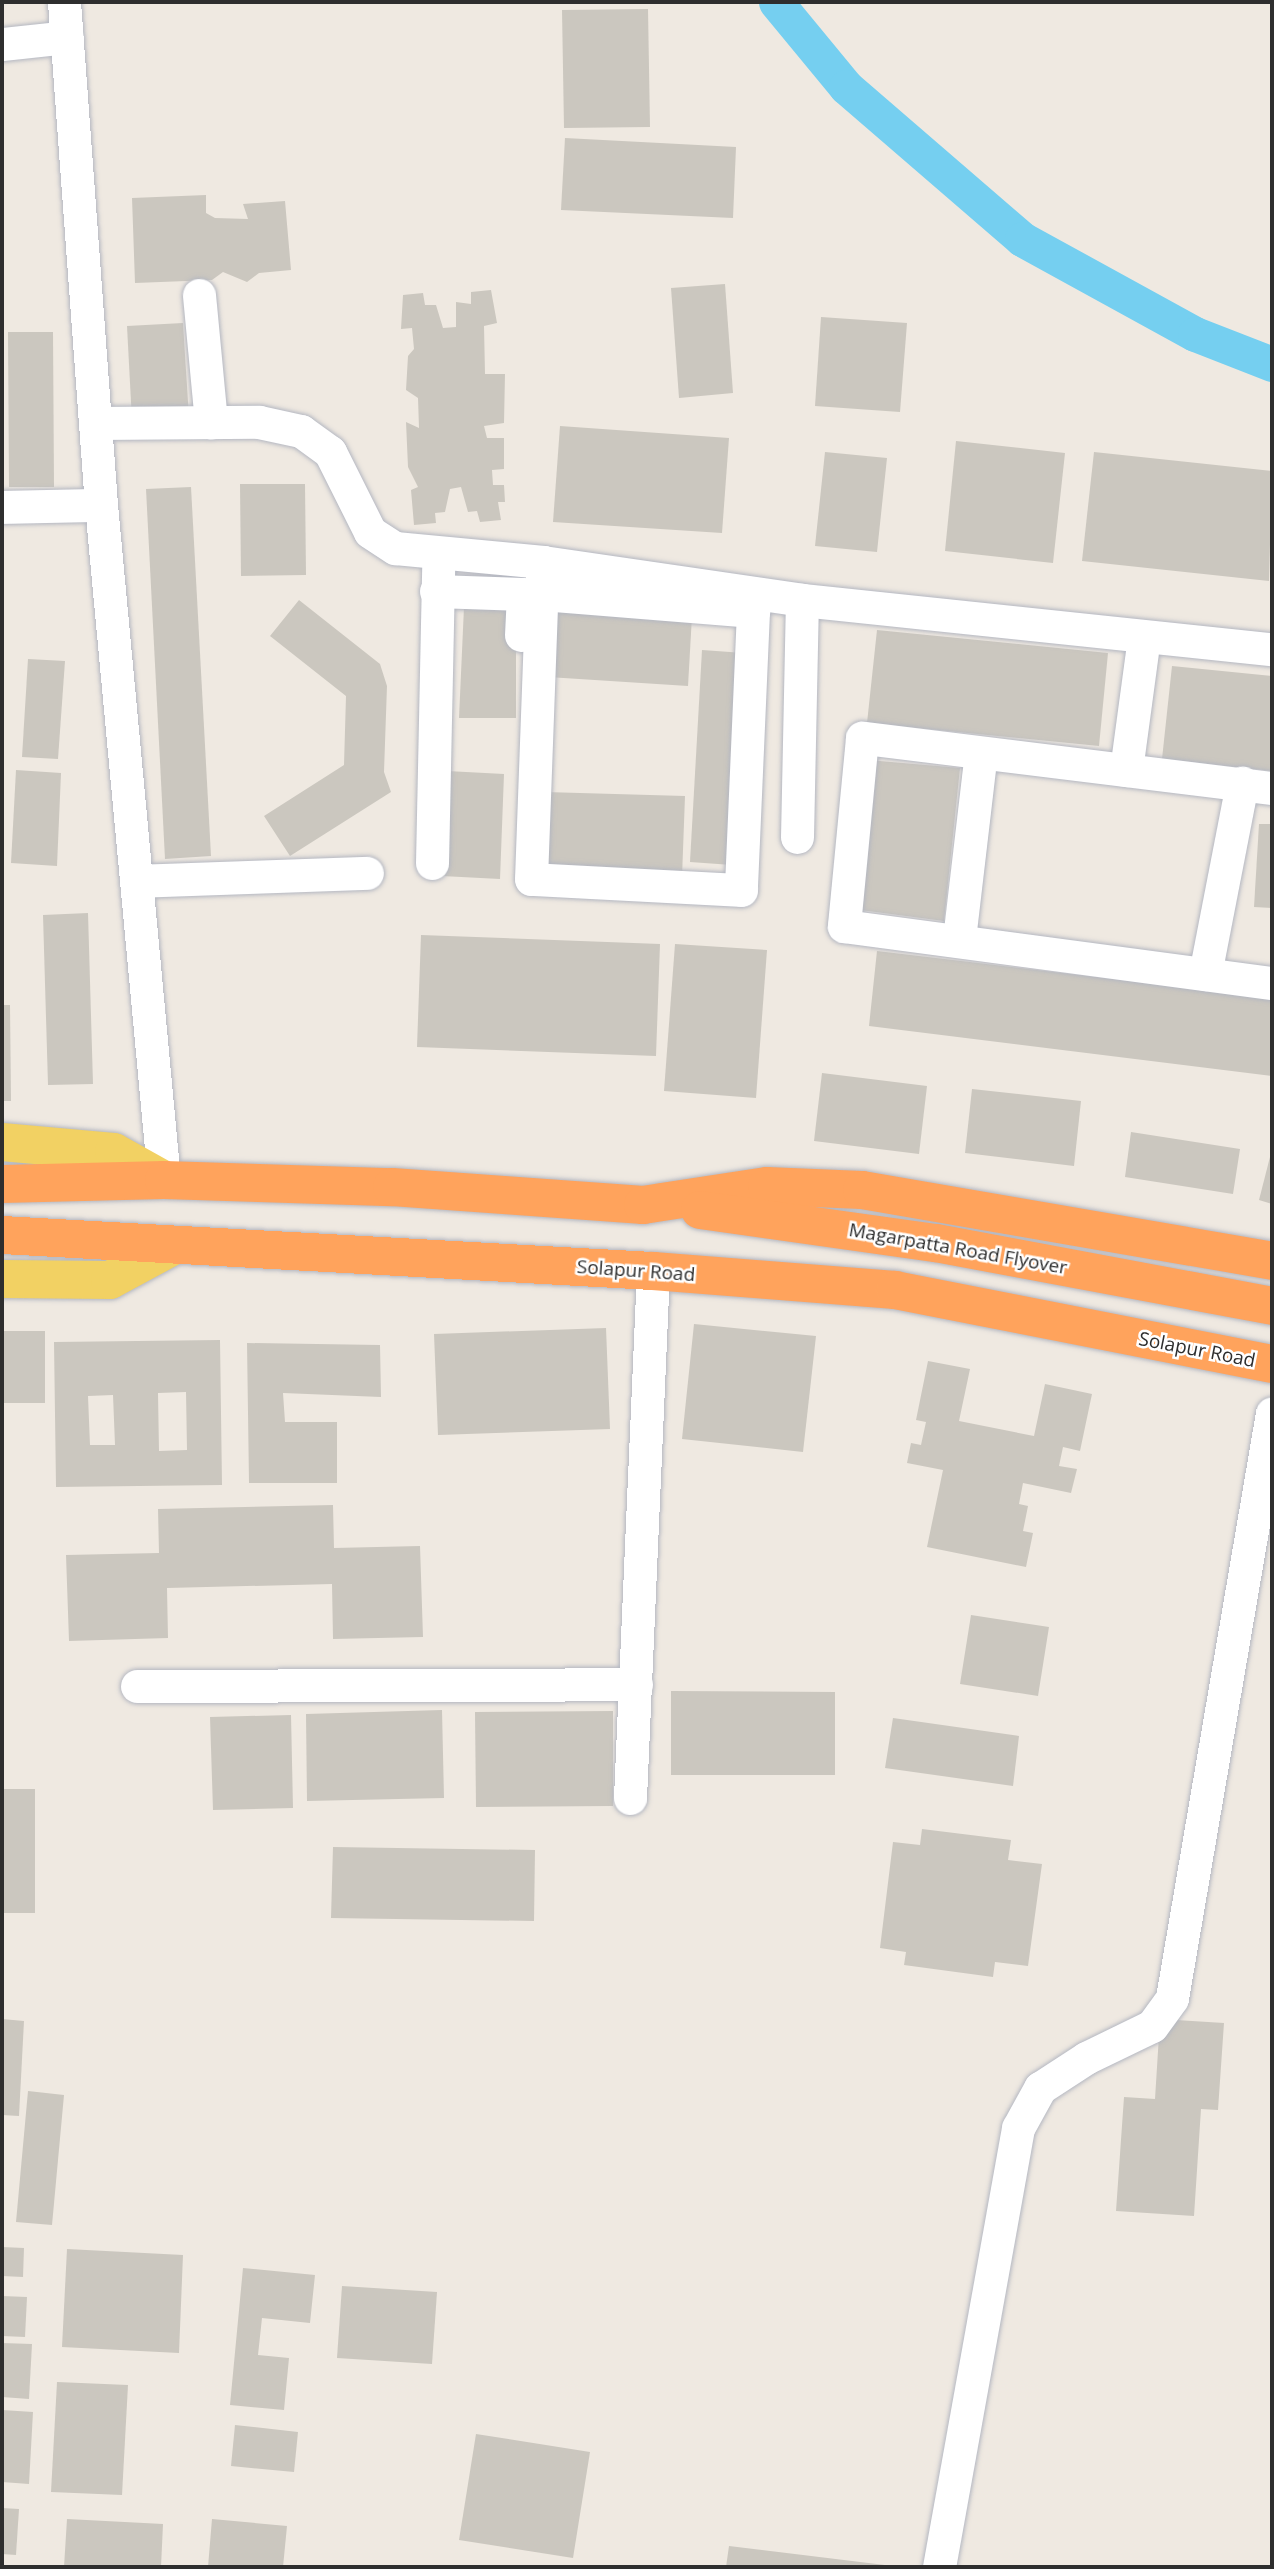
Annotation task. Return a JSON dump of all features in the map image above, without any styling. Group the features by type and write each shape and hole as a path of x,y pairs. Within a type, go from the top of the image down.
{"highway":[{"path":"2,1184 164,1181 392,1187 643,1205 767,1186 862,1190 1272,1261"},
{"name":"Magarpatta Road Flyover","path":"643,1205 764,1217 936,1243 1272,1306"},
{"name":"Solapur Road","path":"2,1235 172,1247 653,1271 895,1290 1272,1364"}],"main road":[{"path":"2,1142 114,1152 164,1181"},
{"path":"2,1279 110,1280 172,1247"}],"street":[{"path":"64,2 101,505 164,1181"},
{"path":"2,44 67,37"},
{"path":"199,295 211,422"},
{"path":"96,424 259,422 301,431 330,452 370,532 396,548 438,552 542,578 753,611 741,890 531,879 542,578"},
{"path":"2,507 101,505"},
{"path":"432,863 438,552"},
{"path":"542,578 802,600 1272,649"},
{"path":"436,591 523,594 509,874"},
{"path":"797,837 802,600"},
{"path":"1126,770 1144,637"},
{"path":"1205,974 1257,786 862,738 844,926 959,939 1205,974 1272,983"},
{"path":"959,939 981,753"},
{"path":"136,881 367,873"},
{"path":"630,1798 653,1271"},
{"path":"939,2567 1018,2128 1040,2088 1086,2058 1152,2026 1172,1998 1272,1413"},
{"path":"137,1685 636,1684"}],"building":[{"path":"648,9 650,127 564,128 562,10"},
{"path":"565,138 736,147 733,218 561,210"},
{"path":"206,195 206,213 215,218 248,219 243,204 285,201 291,270 259,273 247,282 223,272 212,280 135,283 132,198"},
{"path":"725,284 733,393 679,398 671,288"},
{"path":"491,290 497,323 484,326 485,374 505,374 504,423 484,426 487,438 504,438 504,469 492,470 493,485 504,485 505,502 498,502 501,520 480,522 477,511 468,512 461,487 450,489 445,512 435,513 436,523 414,525 411,490 418,487 408,467 406,422 419,428 418,398 406,390 408,356 414,349 412,328 401,329 403,295 423,293 425,305 436,305 443,328 456,327 456,302 471,304 471,292"},
{"path":"821,317 907,323 900,412 815,406"},
{"path":"183,323 189,418 132,421 127,326"},
{"path":"8,332 53,332 54,487 9,487"},
{"path":"560,426 729,438 722,533 553,522"},
{"path":"956,441 1065,453 1053,563 945,551"},
{"path":"825,452 887,458 877,552 815,546"},
{"path":"1094,452 1272,471 1269,581 1082,561"},
{"path":"240,484 305,484 306,575 241,576"},
{"path":"191,487 211,856 165,859 146,489"},
{"path":"299,600 380,664 387,686 384,772 391,792 290,856 264,816 344,765 346,696 270,636"},
{"path":"464,607 516,609 516,718 459,718"},
{"path":"553,607 692,616 688,686 548,677"},
{"path":"877,630 1108,653 1099,746 867,723"},
{"path":"702,650 744,653 732,865 690,862"},
{"path":"28,659 65,661 58,759 22,757"},
{"path":"1172,666 1272,676 1272,771 1162,759"},
{"path":"868,760 960,768 944,921 853,909"},
{"path":"16,770 61,773 57,866 11,863"},
{"path":"447,771 504,774 500,879 442,876"},
{"path":"545,792 685,796 682,877 542,872"},
{"path":"1259,824 1272,824 1272,908 1254,907"},
{"path":"88,913 93,1084 48,1085 43,915"},
{"path":"421,935 660,944 656,1056 417,1047"},
{"path":"675,944 767,950 756,1098 664,1091"},
{"path":"877,951 1272,998 1272,1076 869,1026"},
{"path":"2,1005 10,1005 11,1101 2,1101"},
{"path":"822,1073 927,1086 919,1154 814,1141"},
{"path":"972,1089 1081,1101 1074,1166 965,1153"},
{"path":"1131,1132 1240,1149 1233,1194 1125,1177"},
{"path":"1272,1153 1272,1204 1259,1200"},
{"path":"694,1324 816,1336 803,1452 682,1439"},
{"path":"606,1328 610,1429 438,1435 434,1334"},
{"path":"2,1331 45,1331 45,1403 2,1403"},
{"path":"220,1340 222,1485 56,1487 54,1342","holes":["186,1392 187,1450 159,1451 158,1393","113,1395 115,1445 90,1445 88,1396"]},
{"path":"247,1343 380,1345 381,1397 283,1393 285,1422 337,1422 337,1483 249,1483"},
{"path":"928,1361 970,1369 959,1421 1034,1436 1045,1384 1092,1394 1080,1451 1063,1447 1059,1466 1077,1469 1071,1493 1023,1483 1019,1504 1028,1506 1023,1531 1033,1533 1026,1567 927,1547 943,1470 907,1463 911,1443 921,1445 926,1422 916,1420"},
{"path":"333,1505 334,1548 420,1546 423,1637 333,1639 332,1584 167,1588 168,1638 69,1641 66,1555 159,1553 158,1509"},
{"path":"971,1615 1049,1627 1038,1696 960,1684"},
{"path":"671,1691 835,1692 835,1775 671,1775"},
{"path":"442,1710 444,1798 307,1801 306,1714"},
{"path":"613,1711 613,1806 476,1807 475,1712"},
{"path":"291,1715 293,1808 213,1810 210,1717"},
{"path":"893,1718 1019,1736 1013,1786 885,1768"},
{"path":"2,1789 35,1789 35,1913 2,1913"},
{"path":"922,1829 1011,1840 1008,1860 1042,1864 1028,1966 995,1962 993,1977 904,1965 906,1952 880,1948 893,1842 920,1845"},
{"path":"333,1847 535,1850 534,1921 331,1918"},
{"path":"2,2019 24,2021 19,2116 2,2115"},
{"path":"1160,2019 1224,2023 1218,2110 1201,2109 1194,2216 1116,2211 1124,2097 1155,2099"},
{"path":"28,2091 64,2095 52,2225 16,2222"},
{"path":"2,2247 24,2248 23,2277 2,2276"},
{"path":"67,2249 183,2255 179,2353 62,2347"},
{"path":"243,2268 315,2275 310,2323 262,2318 258,2355 289,2358 284,2410 230,2405"},
{"path":"342,2286 437,2292 432,2364 337,2358"},
{"path":"2,2296 27,2297 25,2337 2,2336"},
{"path":"2,2343 32,2344 29,2399 2,2397"},
{"path":"57,2382 128,2385 122,2495 51,2492"},
{"path":"2,2410 33,2412 29,2484 2,2482"},
{"path":"235,2425 298,2432 294,2472 231,2466"},
{"path":"476,2434 590,2452 573,2558 459,2540"},
{"path":"2,2508 19,2509 16,2555 2,2554"},
{"path":"67,2519 163,2524 161,2567 64,2567"},
{"path":"212,2519 287,2526 283,2567 208,2567"},
{"path":"729,2546 893,2566 893,2567 726,2567"}],"waterway":[{"path":"776,2 846,87 1022,239 1195,334 1272,364"}]}
